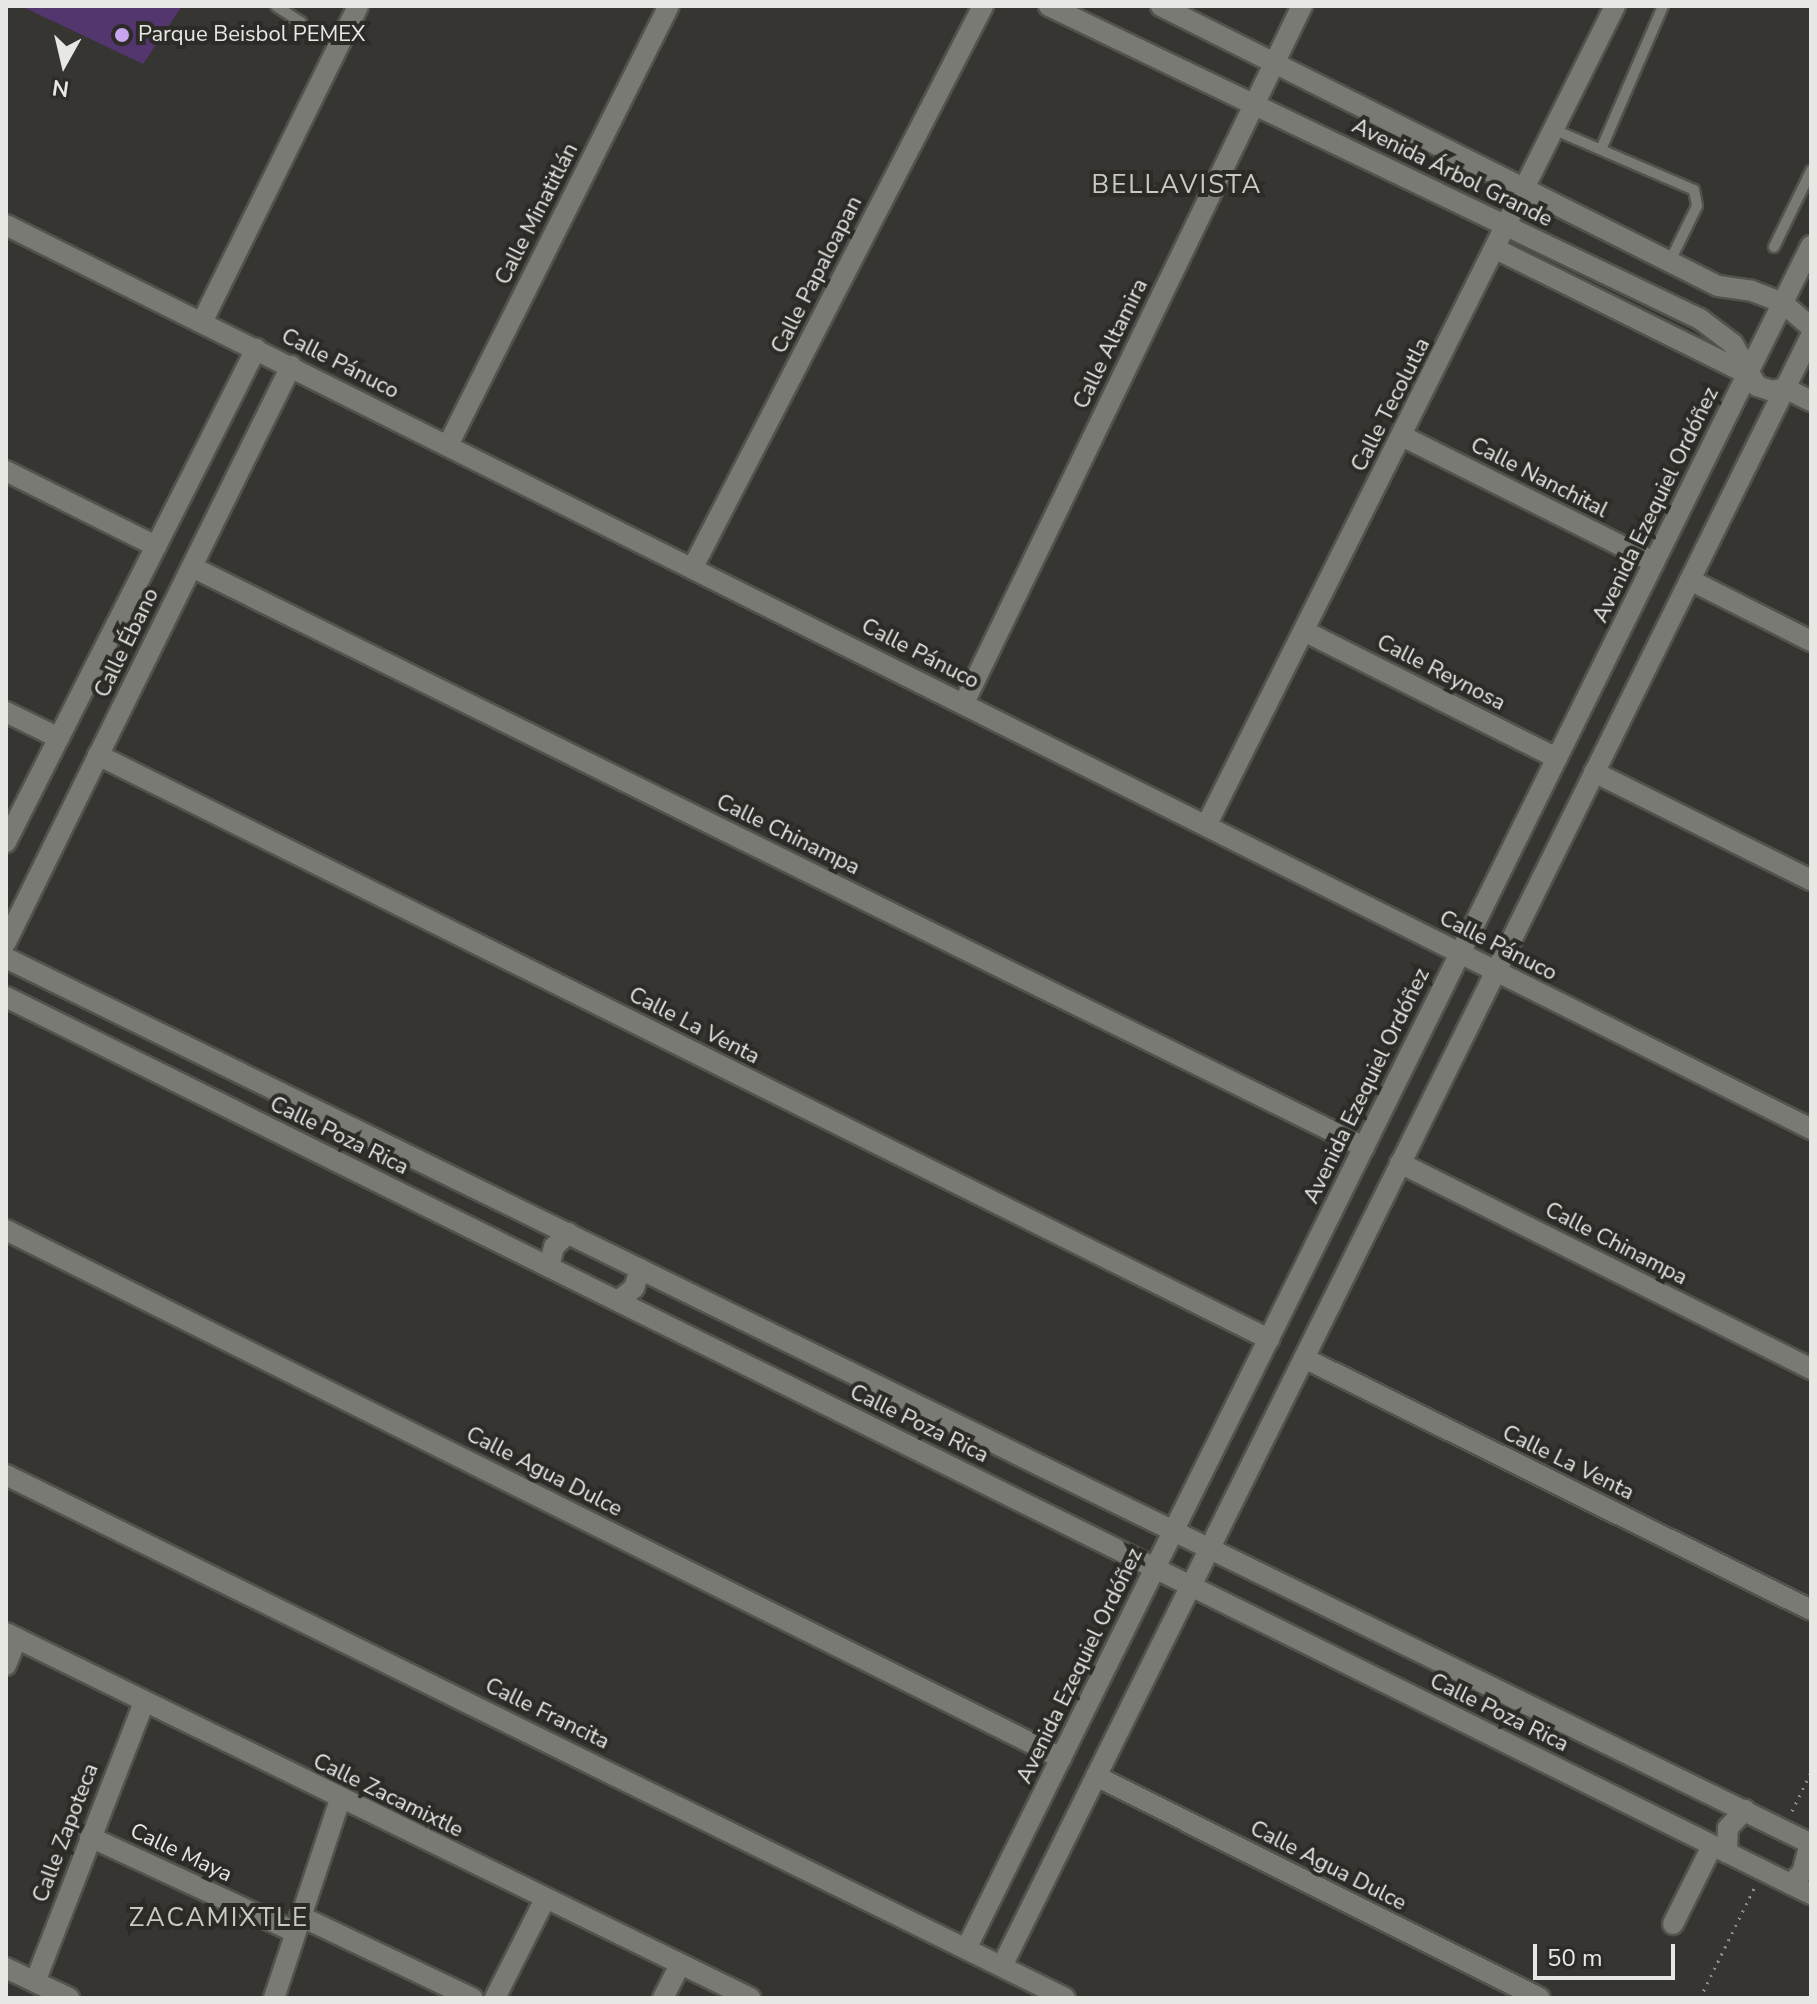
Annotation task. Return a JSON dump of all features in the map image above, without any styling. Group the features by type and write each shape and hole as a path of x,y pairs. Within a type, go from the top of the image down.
{"street":[{"path":"202,322 358,6"},
{"name":"Calle Minatitlán","path":"448,445 669,6"},
{"name":"Calle Papaloapan","path":"693,567 983,6"},
{"name":"Avenida Árbol Grande","path":"1049,6 1718,329 1739,352 1748,374"},
{"name":"Avenida Árbol Grande","path":"1161,6 1528,187 1718,286 1752,291 1783,303 1811,327"},
{"name":"Calle Altamira","path":"964,703 1302,6"},
{"name":"Calle Tecolutla","path":"1207,824 1528,187 1615,6"},
{"name":"Calle Pánuco","path":"6,225 1811,1129"},
{"name":"Avenida Ezequiel Ordóñez","path":"967,1947 1811,246"},
{"path":"1496,249 1748,374 1757,386 1772,391 1785,388 1811,401"},
{"path":"1002,1966 1811,336"},
{"name":"Calle Ébano","path":"6,842 256,349"},
{"name":"Calle Ébano","path":"6,942 291,366"},
{"name":"Calle Nanchital","path":"1402,436 1654,562"},
{"path":"6,471 156,546"},
{"name":"Calle Chinampa","path":"192,567 1364,1147"},
{"path":"1690,580 1811,641"},
{"name":"Calle Reynosa","path":"1304,631 1557,758"},
{"path":"6,712 59,738"},
{"name":"Calle La Venta","path":"98,755 1269,1339"},
{"path":"1594,772 1811,880"},
{"name":"Calle Poza Rica","path":"6,958 1811,1843"},
{"name":"Calle Poza Rica","path":"6,997 1811,1894"},
{"name":"Calle Chinampa","path":"1400,1163 1811,1369"},
{"name":"Calle Agua Dulce","path":"6,1230 1061,1758"},
{"path":"549,1267 554,1247 568,1233"},
{"path":"618,1301 634,1288 640,1269"},
{"name":"Calle La Venta","path":"1304,1358 1811,1610"},
{"name":"Calle Francita","path":"6,1475 1065,1998"},
{"path":"6,1665 11,1636"},
{"name":"Calle Zacamixtle","path":"11,1636 340,1800 750,1998"},
{"name":"Calle Zapoteca","path":"35,1982 144,1703"},
{"name":"Calle Agua Dulce","path":"1096,1776 1539,1998"},
{"path":"274,1998 340,1800"},
{"path":"1673,1924 1720,1849 1728,1828 1745,1810"},
{"name":"Calle Maya","path":"90,1837 472,1998"},
{"path":"1790,1884 1802,1873 1811,1843"},
{"path":"495,1998 545,1899"},
{"path":"663,1998 680,1964"},
{"path":"6,1968 69,1998"}],"lane":[{"path":"276,6 301,22"},
{"path":"1602,147 1663,6"},
{"path":"1555,130 1602,147 1694,190 1697,206 1670,261"},
{"path":"1774,247 1811,171"}],"shaded area":[{"name":"Parque Beisbol PEMEX","path":"21,6 182,6 143,64"}],"place":[{"name":"Parque Beisbol PEMEX","path":"122,35"}],"district":[{"name":"BELLAVISTA","path":"1177,185"},
{"name":"ZACAMIXTLE","path":"219,1918"}]}
